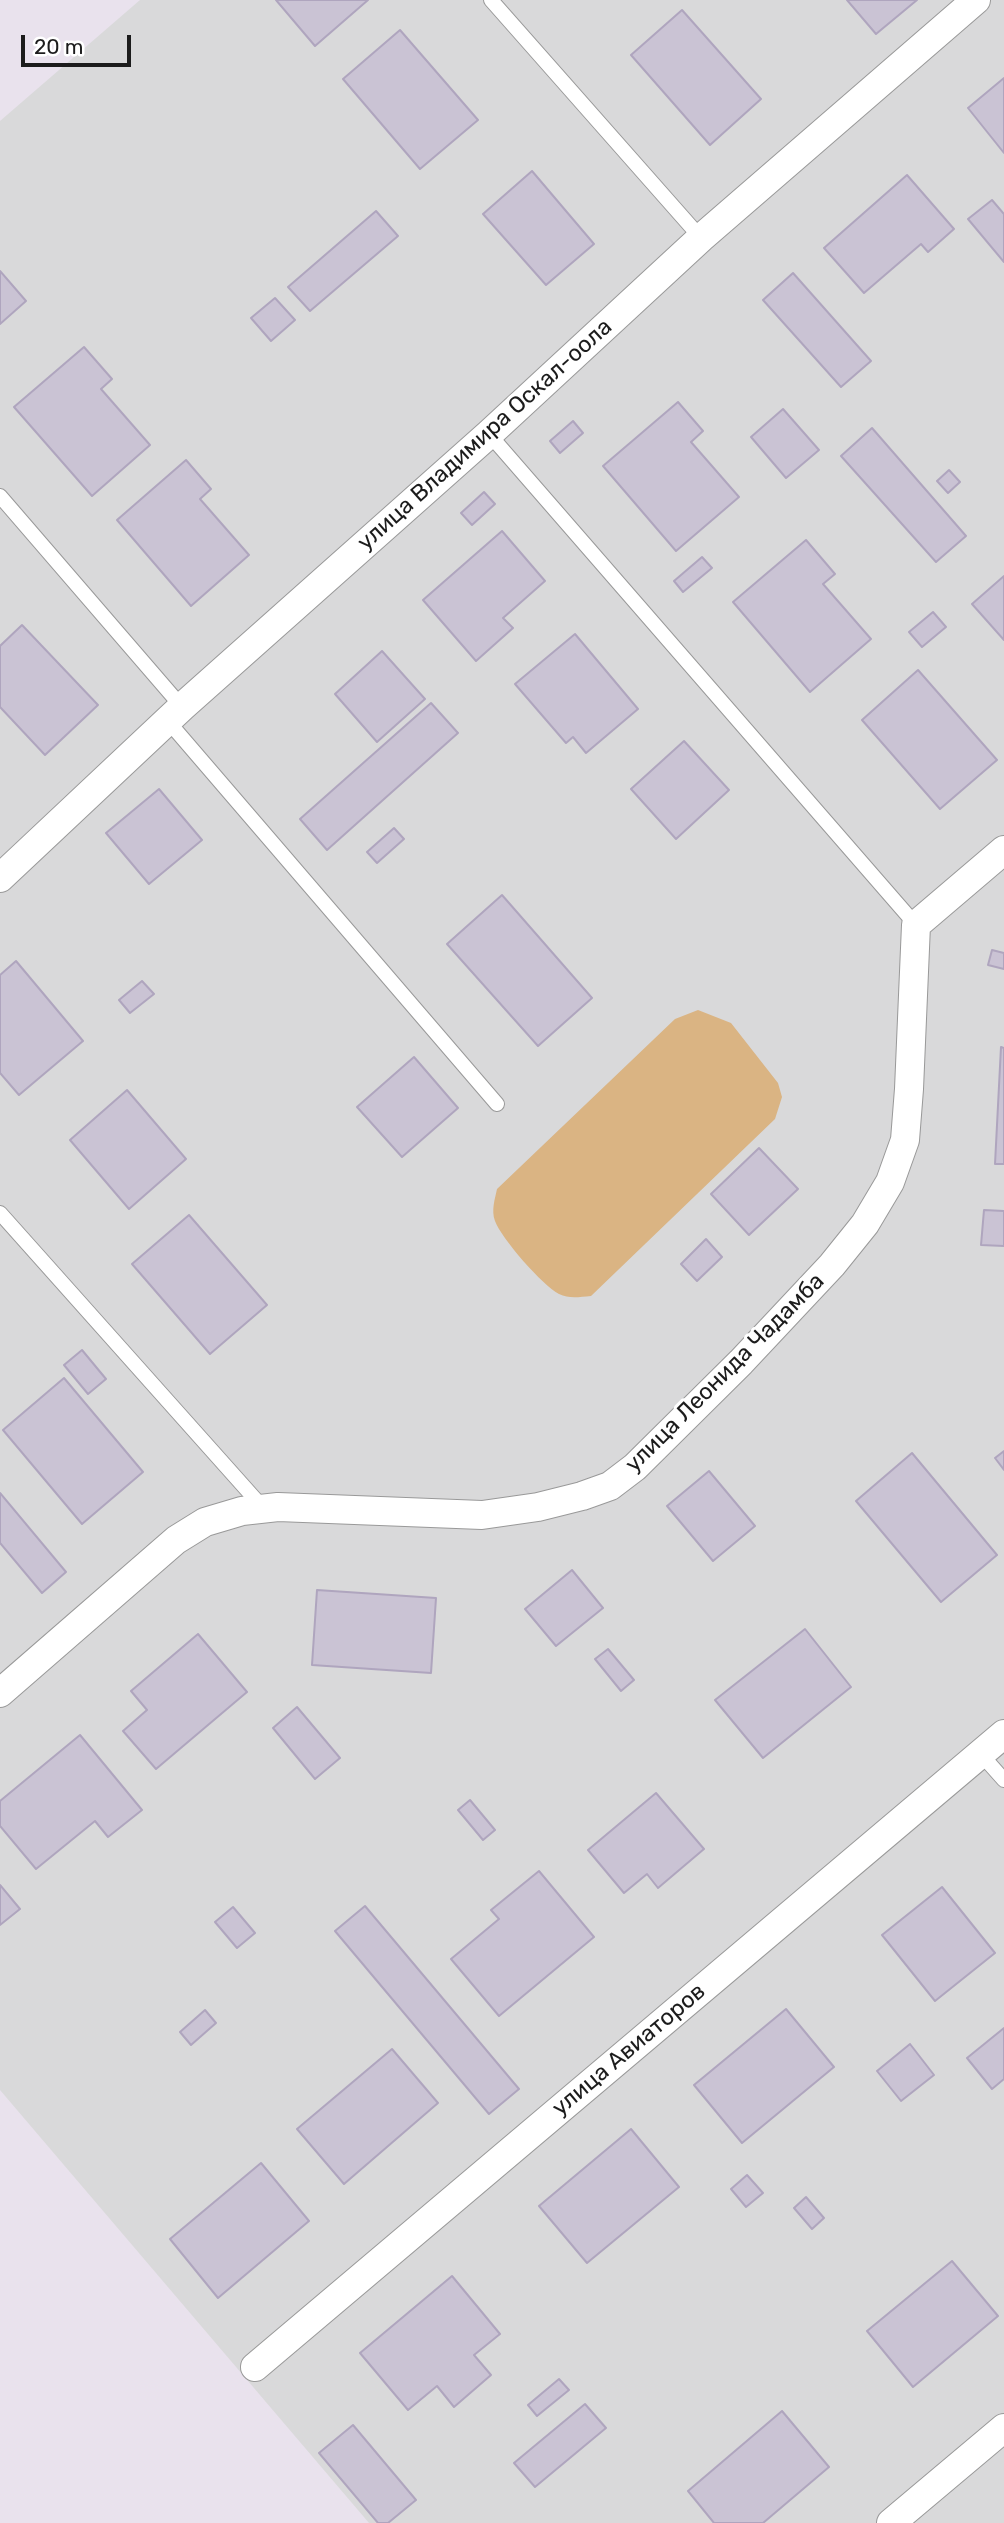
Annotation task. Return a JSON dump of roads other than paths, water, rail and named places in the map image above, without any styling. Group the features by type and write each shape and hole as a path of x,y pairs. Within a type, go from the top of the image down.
{"street":[{"name":"улица Владимира Оскал-оола","path":"0,878 175,713 489,435 701,238 976,0"},
{"path":"916,925 1004,850"},
{"name":"улица Леонида Чадамба","path":"0,1693 176,1540 205,1522 242,1511 264,1509 319,1508 482,1516 538,1507 582,1496 610,1486 635,1467 741,1362 832,1265 865,1224 890,1182 905,1140 916,925"},
{"name":"улица Авиаторов","path":"255,2367 1004,1734"},
{"path":"891,2523 1004,2428"}],"lane":[{"path":"491,0 701,238"},
{"path":"489,435 916,925"},
{"path":"0,496 497,1104"},
{"path":"0,1213 264,1509"},
{"path":"980,1754 1004,1780"}]}
